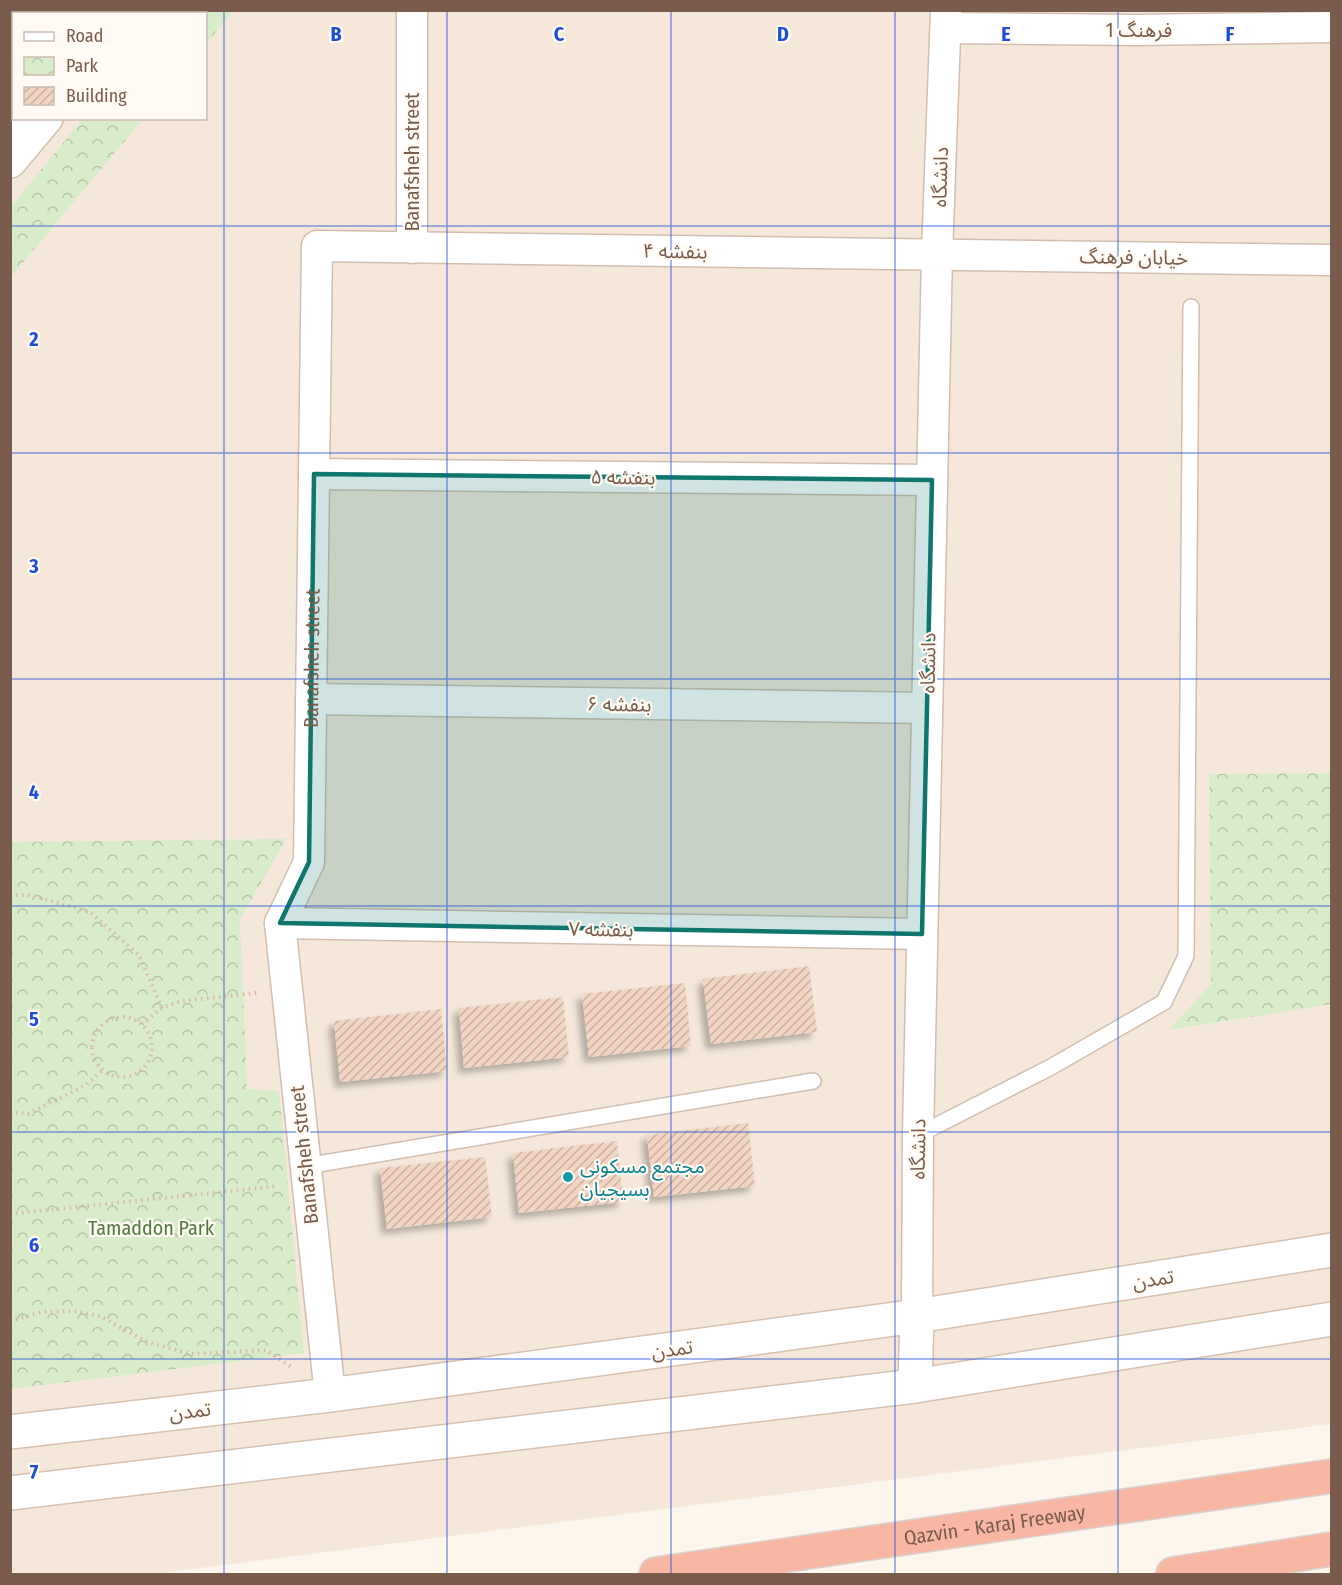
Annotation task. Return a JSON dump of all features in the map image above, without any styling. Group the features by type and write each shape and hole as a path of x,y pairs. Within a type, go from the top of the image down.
{"highway":[{"name":"Qazvin - Karaj Freeway","path":"656,1575 1332,1476"},
{"path":"1173,1575 1332,1549"}],"street":[{"name":"Banafsheh street","path":"330,1395 280,923 309,862 317,246 412,248 412,10"},
{"name":"فرهنگ 1","path":"946,19 1137,30 1332,27"},
{"name":"دانشگاه","path":"917,1316 918,1135 927,708 946,19"},
{"path":"10,160 32,122"},
{"name":"بنفشه ۴","path":"412,248 938,254"},
{"name":"خیابان فرهنگ","path":"938,254 1332,260"},
{"name":"بنفشه ۵","path":"314,474 933,480"},
{"name":"بنفشه ۶","path":"311,699 927,708"},
{"name":"بنفشه ۷","path":"280,923 922,934"},
{"name":"تمدن","path":"10,1431 330,1395 917,1316 1332,1250"},
{"path":"915,1386 917,1316"},
{"path":"10,1493 915,1386 1332,1319"}],"lane":[{"path":"918,1135 1051,1067 1164,1002 1186,956 1191,307"},
{"path":"307,1174 813,1081"}],"path":[{"path":"10,895 30,895 90,912 139,955 162,1008"},
{"path":"142,1023 162,1008 181,1001 287,990"},
{"path":"120,1017 132,1018 142,1023 153,1044 146,1066 136,1074 125,1077 103,1070 95,1060 92,1049 94,1037 100,1027 109,1020 120,1017"},
{"path":"10,1112 28,1114 86,1085 103,1070"},
{"path":"10,1214 307,1174"},
{"path":"10,1322 41,1312 73,1311 100,1316 147,1342 190,1354 266,1350 330,1395"}],"highlighted area":[{"path":"314,474 932,480 922,934 280,923 309,862"}],"shaded area":[{"path":"11,11 1331,11 1331,1424 153,1574 11,1574"}],"green space":[{"path":"174,10 233,10 207,43 207,12 172,12"},
{"path":"82,120 142,120 11,277 11,206"},
{"path":"1331,773 1331,1004 1169,1030 1211,984 1209,774"},
{"name":"Tamaddon Park","path":"286,839 240,920 247,1089 279,1091 304,1353 11,1389 11,842"}],"building":[{"path":"809,966 817,1032 711,1044 703,979"},
{"path":"685,983 691,1046 589,1057 582,994"},
{"path":"563,997 569,1057 464,1068 459,1008"},
{"path":"441,1009 447,1071 340,1082 334,1021"},
{"path":"748,1123 755,1186 654,1197 647,1135"},
{"name":"مجتمع مسکونی بسیجیان","path":"617,1141 623,1202 519,1213 513,1153"},
{"path":"485,1157 492,1217 387,1229 380,1168"}],"place":[{"name":"مجتمع مسکونی بسیجیان","path":"568,1177"}]}
